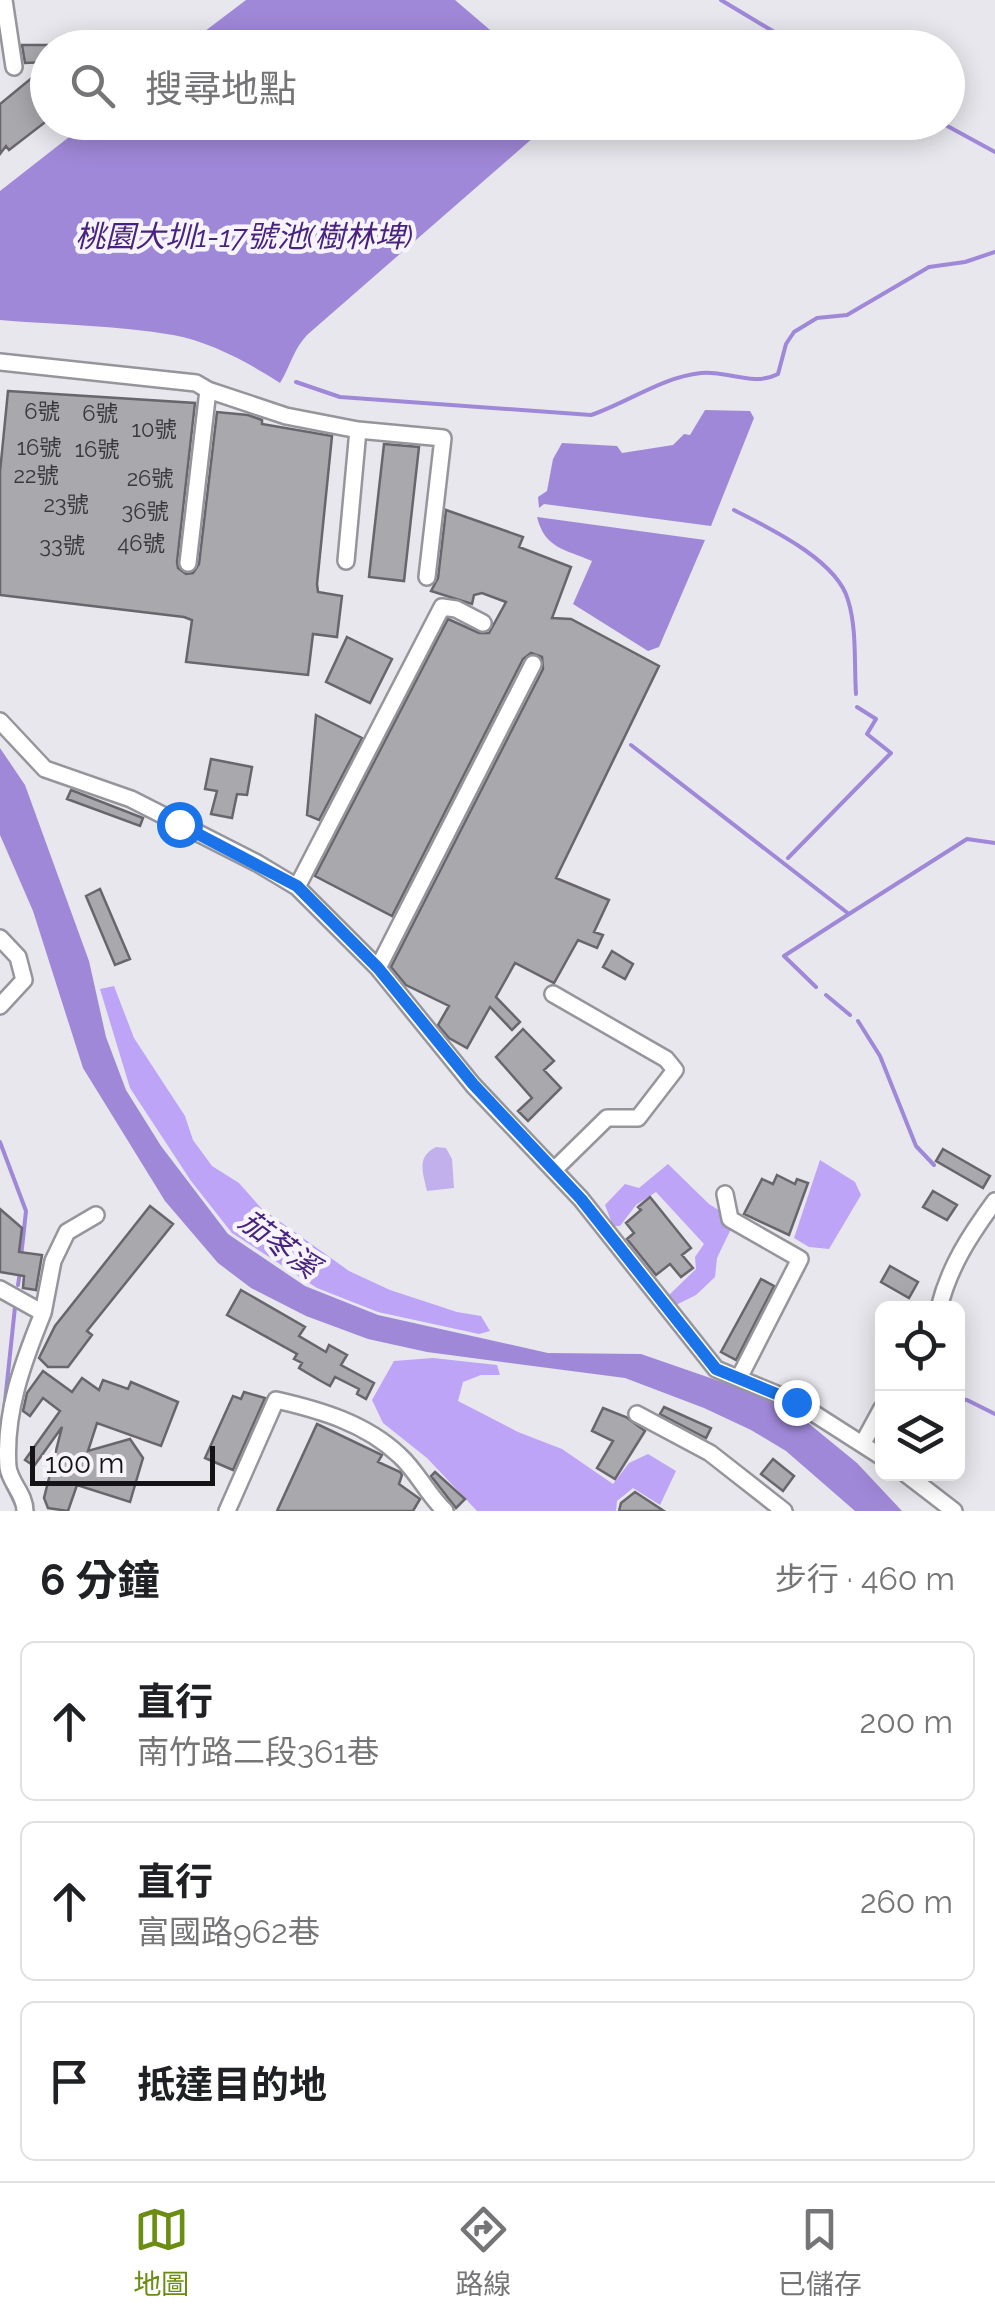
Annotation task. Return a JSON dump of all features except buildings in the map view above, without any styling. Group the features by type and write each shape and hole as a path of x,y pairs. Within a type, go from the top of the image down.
{"lane":[{"path":"4,0 14,67"},
{"path":"0,362 202,386 286,416 358,430 443,438 427,578"},
{"path":"188,563 202,386"},
{"path":"346,562 358,430"},
{"path":"297,886 442,607 456,609 483,623"},
{"path":"378,968 534,664"},
{"path":"0,721 45,769 130,799 297,886 378,968 456,1064 581,1199 716,1369 796,1402 875,1452"},
{"path":"0,938 18,957 24,980 0,1006"},
{"path":"554,994 666,1059 675,1070 638,1118 607,1118 554,1170"},
{"path":"725,1194 730,1219 800,1259 739,1378"},
{"path":"941,1301 946,1278 995,1201"},
{"path":"25,1511 24,1501 8,1472 17,1376 43,1314 52,1260 67,1232 96,1215"},
{"path":"0,1289 43,1314"},
{"path":"228,1511 276,1400 349,1421 376,1438 400,1456 444,1511"},
{"path":"637,1414 710,1453 784,1511"},
{"path":"863,1443 875,1421"},
{"path":"915,1481 954,1511"}],"shaded area":[{"path":"114,986 134,1038 212,1166 239,1183 261,1208 349,1271 390,1290 481,1316 490,1331 479,1334 378,1312 317,1288 232,1233 191,1181 130,1088 100,989"},
{"path":"436,1147 446,1148 452,1159 454,1188 427,1191 423,1160"},
{"path":"820,1160 855,1182 861,1195 829,1249 809,1247 794,1238"},
{"path":"668,1164 709,1204 725,1214 731,1229 717,1258 715,1277 696,1295 676,1305 669,1295 696,1269 695,1257 704,1244 656,1192 636,1205 620,1226 613,1226 605,1205 625,1184 639,1188"},
{"path":"433,1358 497,1365 500,1375 481,1375 463,1382 458,1401 518,1432 562,1449 613,1484 629,1463 648,1454 676,1471 660,1505 633,1488 617,1501 616,1511 477,1511 427,1458 383,1423 372,1400 394,1361"}],"water":[{"path":"246,0 455,0 490,30 206,30"},
{"name":"桃園大圳1-17號池(樹林埤)","path":"65,140 531,140 307,335 280,383 229,354 173,335 0,320 0,191"},
{"path":"705,410 750,411 754,418 711,526 544,504 539,508 538,497 547,491 553,459 562,443 617,446 622,453 673,445 684,434 690,435"},
{"path":"537,517 705,540 659,647 648,651 573,604 592,561 551,542"},
{"path":"0,748 25,785 89,961 106,1037 126,1090 161,1146 228,1234 305,1286 378,1315 548,1353 641,1354 745,1390 791,1409 857,1463 902,1511 855,1511 786,1451 751,1430 625,1378 427,1352 368,1339 306,1316 251,1288 218,1263 165,1201 83,1068 33,911 0,835"}],"waterway":[{"path":"721,0 771,30"},
{"path":"965,136 995,152"},
{"path":"296,382 340,397 591,415 687,375 769,378 778,374 786,344 794,332 817,318 847,315 929,267 965,262 995,252"},
{"path":"734,510 800,547 841,585 853,623 856,694"},
{"path":"788,858 891,753 867,734 876,719 857,707"},
{"path":"631,745 849,914 967,839 995,843"},
{"path":"816,987 784,956 849,914"},
{"path":"826,995 850,1015"},
{"path":"858,1021 880,1056 916,1146 934,1165"},
{"path":"0,1142 26,1211 21,1257"},
{"path":"18,1285 20,1272"},
{"path":"4,1411 15,1307"},
{"path":"965,1400 995,1414"},
{"path":"2,1476 17,1507"}],"route":[{"path":"179,824 297,886 378,968 473,1084 581,1199 716,1369 796,1402"}],"water label":[{"name":"茄苳溪","path":"279,1244"}]}
